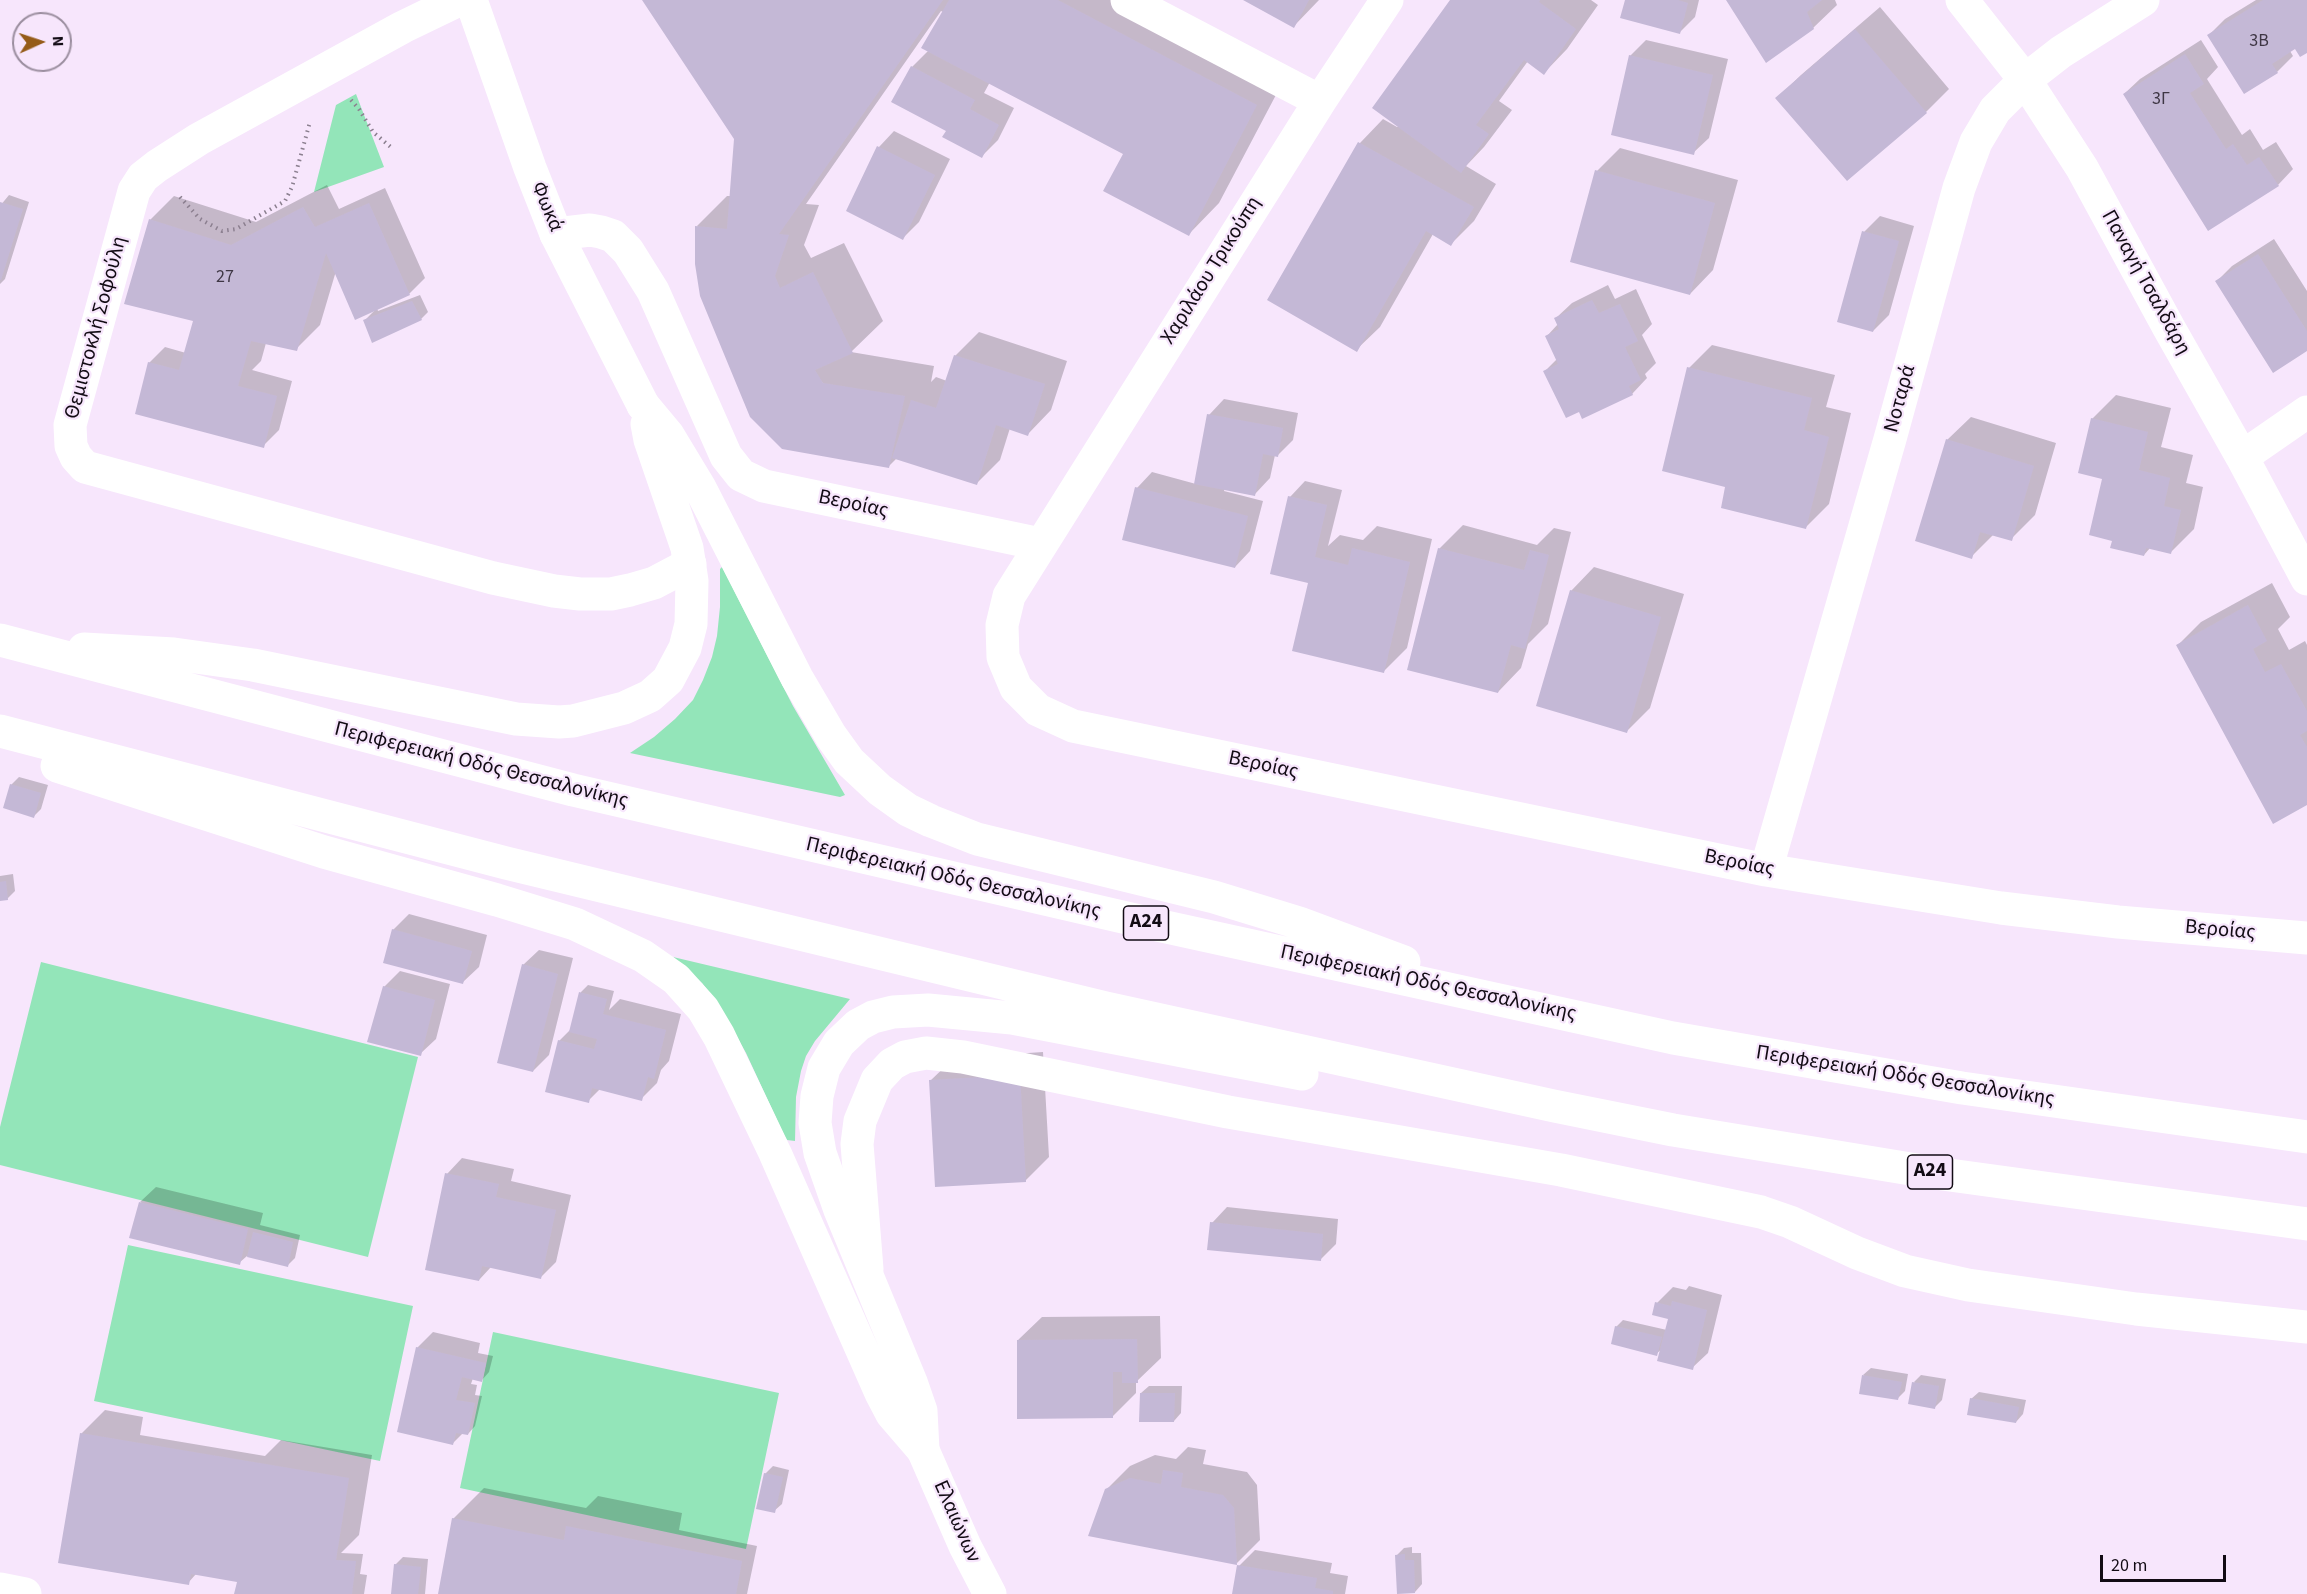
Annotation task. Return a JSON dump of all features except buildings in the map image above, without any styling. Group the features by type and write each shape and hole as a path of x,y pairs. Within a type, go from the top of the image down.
{"main road":[{"name":"Θεμιστοκλή Σοφούλη","path":"459,0 255,107 199,139 143,177 134,191 70,425 71,446 76,457 85,467 493,578 554,591 580,594 611,594 630,591 654,583 690,564"},
{"name":"Φωκά","path":"471,0 519,138 556,234 643,405"},
{"path":"1126,0 1320,101"},
{"name":"Χαριλάου Τρικούπη","path":"1040,544 1320,101 1387,0"},
{"name":"Παναγή Τσαλδάρη","path":"1962,0 2025,80 2082,168 2307,579"},
{"name":"Νοταρά","path":"1766,870 1890,439 1966,164 1988,120 2025,80 2061,52 2143,0"},
{"name":"Βεροίας","path":"556,234 590,230 601,232 613,236 628,251 653,291 726,456 741,475 764,486 1040,544 1009,596 1002,625 1003,657 1016,688 1038,710 1073,726 1766,870 2001,908 2130,923 2307,938"},
{"path":"13,643 132,650 212,658 499,716 560,722 608,713 640,702 668,680 679,661 690,630 693,597 690,564 682,530 650,440 643,405"},
{"path":"643,405 668,435 700,488 797,678 831,736 849,761 889,797 931,821 977,839 1214,897 1299,923 1507,1001"},
{"path":"2242,457 2307,412"},
{"name":"Περιφερειακή Οδός Θεσσαλονίκης","path":"13,643 584,793 1102,913 1673,1038 1962,1088 2307,1137"},
{"name":"Α24","path":"0,731 506,863 1094,1006 1554,1106 1672,1130 1935,1173 2307,1224"},
{"path":"0,744 81,774 324,852 575,924 643,956 676,980 702,1009 719,1036 776,1153 881,1393 892,1414 923,1450"},
{"path":"923,1450 921,1411 820,1153 815,1123 817,1096 825,1068 839,1043 858,1025 892,1012 928,1010 1012,1018 1393,1092 1488,1105 1554,1106"},
{"path":"868,1277 857,1144 860,1121 877,1080 892,1064 905,1057 926,1053 963,1057 1228,1112 1561,1170 1761,1212 1905,1271 1968,1286 2136,1309 2307,1327"},
{"name":"Ελαιώνων","path":"923,1450 965,1546 990,1594"},
{"path":"965,1546 966,1594"},
{"path":"0,1589 25,1594"}],"path":[{"path":"346,95 359,109 373,132 393,149"},
{"path":"157,166 174,190 200,219 222,231 236,229 285,201 292,187 311,121"}],"green space":[{"path":"356,94 384,167 314,192 336,105"},
{"path":"722,567 793,706 845,795 840,797 630,753 675,719 693,700 703,680 717,636 720,569"},
{"path":"673,957 850,999 815,1041 806,1056 796,1097 795,1141 787,1140 784,1135 746,1053 721,1008 702,983"},
{"path":"41,962 418,1057 368,1257 0,1165 0,1127"},
{"path":"128,1245 413,1306 380,1461 94,1401"},
{"path":"493,1332 779,1393 746,1549 460,1488"}]}
